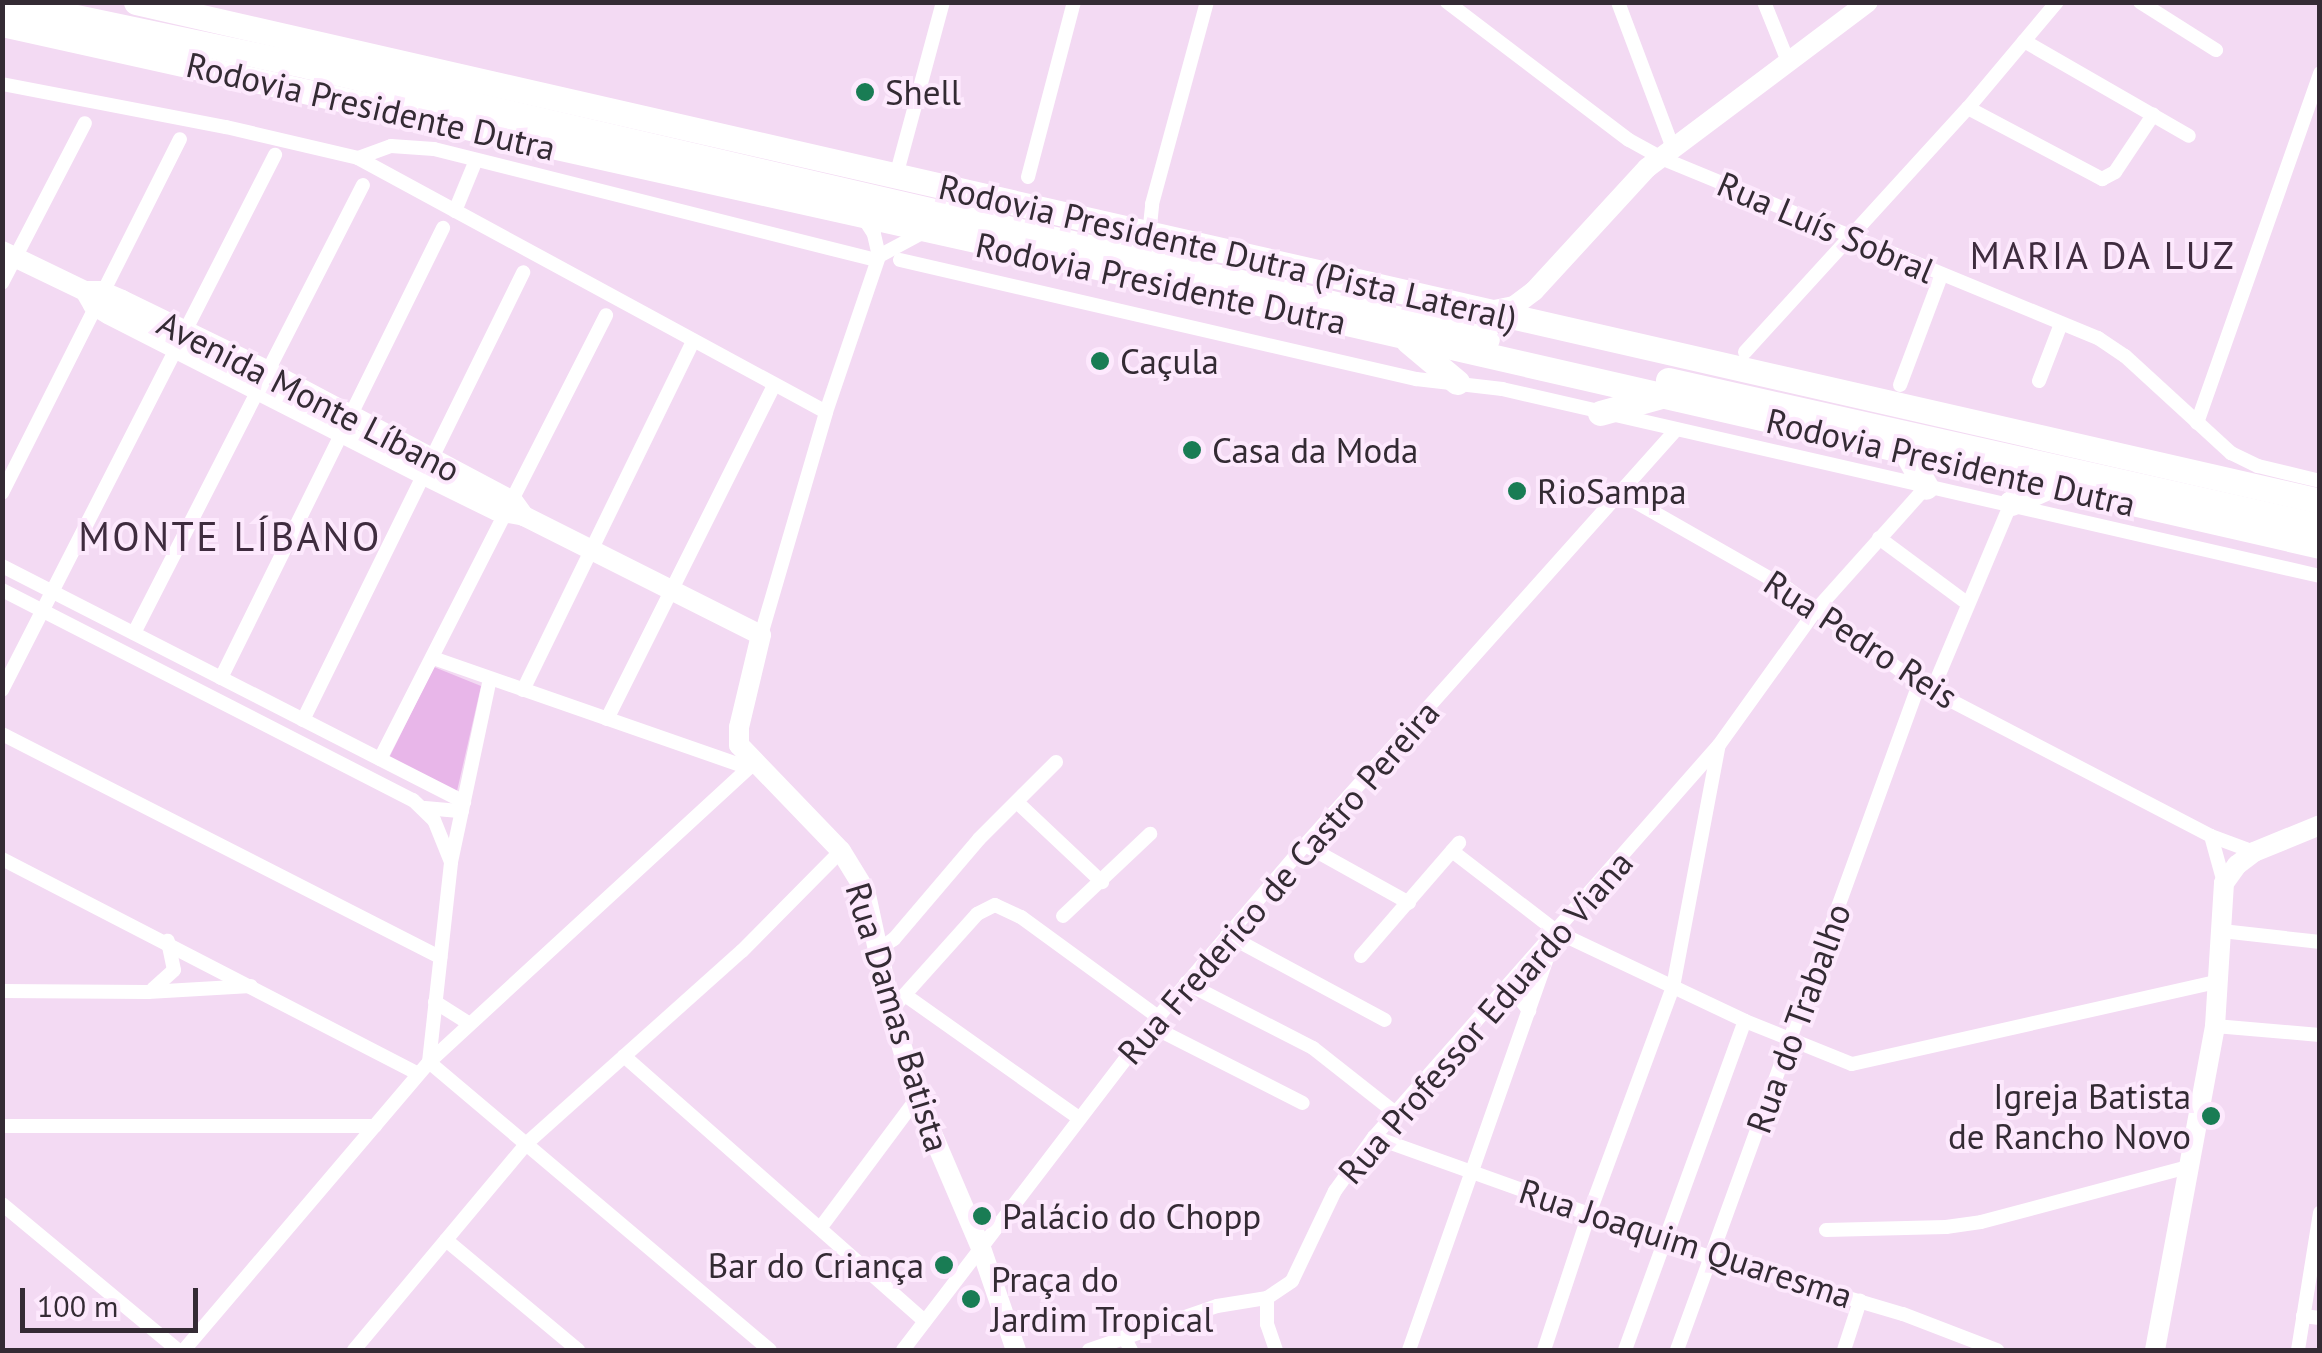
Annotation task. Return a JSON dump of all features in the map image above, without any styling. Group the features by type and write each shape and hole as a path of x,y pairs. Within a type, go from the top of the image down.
{"highway":[{"name":"Rodovia Presidente Dutra","path":"5,2 328,70 1594,365 2320,526"},
{"name":"Rodovia Presidente Dutra (Pista Lateral)","path":"136,2 2320,501"},
{"name":"Rodovia Presidente Dutra","path":"2,24 2320,546"},
{"path":"2,42 220,72"},
{"path":"1404,338 1457,382"},
{"path":"1600,413 1662,396"},
{"path":"1906,452 1926,487"},
{"path":"2011,504 2052,486"}],"street":[{"path":"896,176 943,2"},
{"path":"1028,177 1074,2"},
{"path":"1149,235 1152,204 1208,2"},
{"name":"Rua Luís Sobral","path":"1446,2 1667,155 1850,238 2116,348 2197,423 2247,462 2320,481"},
{"path":"1618,2 1667,155"},
{"path":"1764,2 1789,64"},
{"path":"1487,312 1514,306 1534,290 1641,174 1868,2"},
{"path":"1745,352 1968,108 2057,2"},
{"path":"2140,2 2216,50"},
{"path":"2024,41 2189,136"},
{"path":"2197,423 2320,73"},
{"path":"2,84 276,137 358,158 826,412"},
{"path":"1968,108 2102,179 2115,172 2152,115"},
{"path":"2,283 9,254 85,123"},
{"path":"2,493 93,296 180,139"},
{"path":"358,158 398,145 476,160 878,258 926,232"},
{"path":"2,690 275,155"},
{"path":"455,211 476,160"},
{"path":"134,634 363,184"},
{"path":"751,766 738,738 761,635 826,412 878,258 874,234 862,215"},
{"path":"221,678 443,228"},
{"name":"Avenida Monte Líbano","path":"9,254 761,635"},
{"path":"900,260 1416,379 1457,382 1600,413 2320,576"},
{"path":"303,720 524,272"},
{"path":"1900,384 1941,276"},
{"path":"1534,290 1541,313 1573,331"},
{"path":"380,759 515,511 606,315"},
{"path":"2039,382 2060,324"},
{"path":"522,690 693,342"},
{"path":"608,719 774,386"},
{"name":"Rua Frederico de Castro Pereira","path":"903,1350 1154,1021 1305,845 1676,432"},
{"name":"Rua Professor Eduardo Viana","path":"1267,1298 1292,1281 1335,1191 1374,1138 1719,745 1816,610 1926,487"},
{"name":"Rua Pedro Reis","path":"1620,493 1816,610 1926,688 2212,836 2254,852"},
{"name":"Rua do Trabalho","path":"1677,1350 1926,688 2011,504"},
{"path":"1879,538 1966,603"},
{"path":"2,566 380,759 463,806"},
{"path":"2,590 425,808 463,806"},
{"path":"433,658 751,766"},
{"path":"429,1062 451,862 490,679"},
{"path":"2,734 440,957"},
{"path":"1544,1350 1588,1214 1673,987 1719,745"},
{"path":"880,948 894,939 944,876 1056,762"},
{"path":"2,1204 181,1350 429,1062 751,766"},
{"name":"Rua Damas Batista","path":"751,766 840,852 865,890 898,1002 917,1098 981,1248 1016,1350"},
{"path":"1018,802 1102,882"},
{"path":"425,808 451,862"},
{"path":"2224,883 2237,864 2254,852 2320,825"},
{"path":"1063,916 1150,834"},
{"path":"2155,1350 2215,1026 2224,883 2212,836"},
{"path":"1305,845 1409,903"},
{"path":"1361,956 1456,847 1557,932 1745,1021 1860,1064 2220,980"},
{"path":"354,1350 527,1142 742,951 840,852"},
{"path":"2,859 168,941 418,1074"},
{"path":"1079,1118 898,1002 977,914 995,905 1021,918 1154,1021 1304,1103"},
{"path":"1409,1350 1557,932"},
{"path":"2222,932 2320,942"},
{"path":"1227,935 1385,1020"},
{"path":"148,992 174,970 168,941"},
{"path":"1186,984 1312,1048 1396,1114"},
{"path":"1509,984 1529,1011"},
{"path":"2,992 148,992 251,986"},
{"path":"435,1002 470,1024"},
{"path":"1624,1350 1745,1021"},
{"path":"2215,1026 2320,1036"},
{"path":"624,1056 925,1321"},
{"path":"429,1062 770,1350"},
{"path":"821,1227 917,1098"},
{"path":"2,1126 375,1126"},
{"name":"Rua Joaquim Quaresma","path":"1374,1138 1710,1257 1860,1301 1987,1348"},
{"path":"1826,1230 1946,1227 1980,1222 2187,1167"},
{"path":"2298,1350 2320,1212"},
{"path":"446,1240 578,1350"},
{"path":"1089,1350 1128,1344 1217,1306 1267,1298 1267,1324 1276,1350"},
{"path":"1844,1350 1860,1301"},
{"path":"2303,1316 2320,1318"},
{"path":"364,1338 380,1350"}],"shaded area":[{"path":"434,667 481,686 457,791 389,758"}],"place":[{"name":"Shell","path":"865,92"},
{"name":"Caçula","path":"1100,361"},
{"name":"Casa da Moda","path":"1192,450"},
{"name":"RioSampa","path":"1517,491"},
{"name":"Igreja Batista de Rancho Novo","path":"2211,1116"},
{"name":"Palácio do Chopp","path":"982,1216"},
{"name":"Bar do Criança","path":"944,1265"},
{"name":"Praça do Jardim Tropical","path":"971,1299"}],"district":[{"name":"MARIA DA LUZ","path":"2103,255"},
{"name":"MONTE LÍBANO","path":"230,536"}]}
